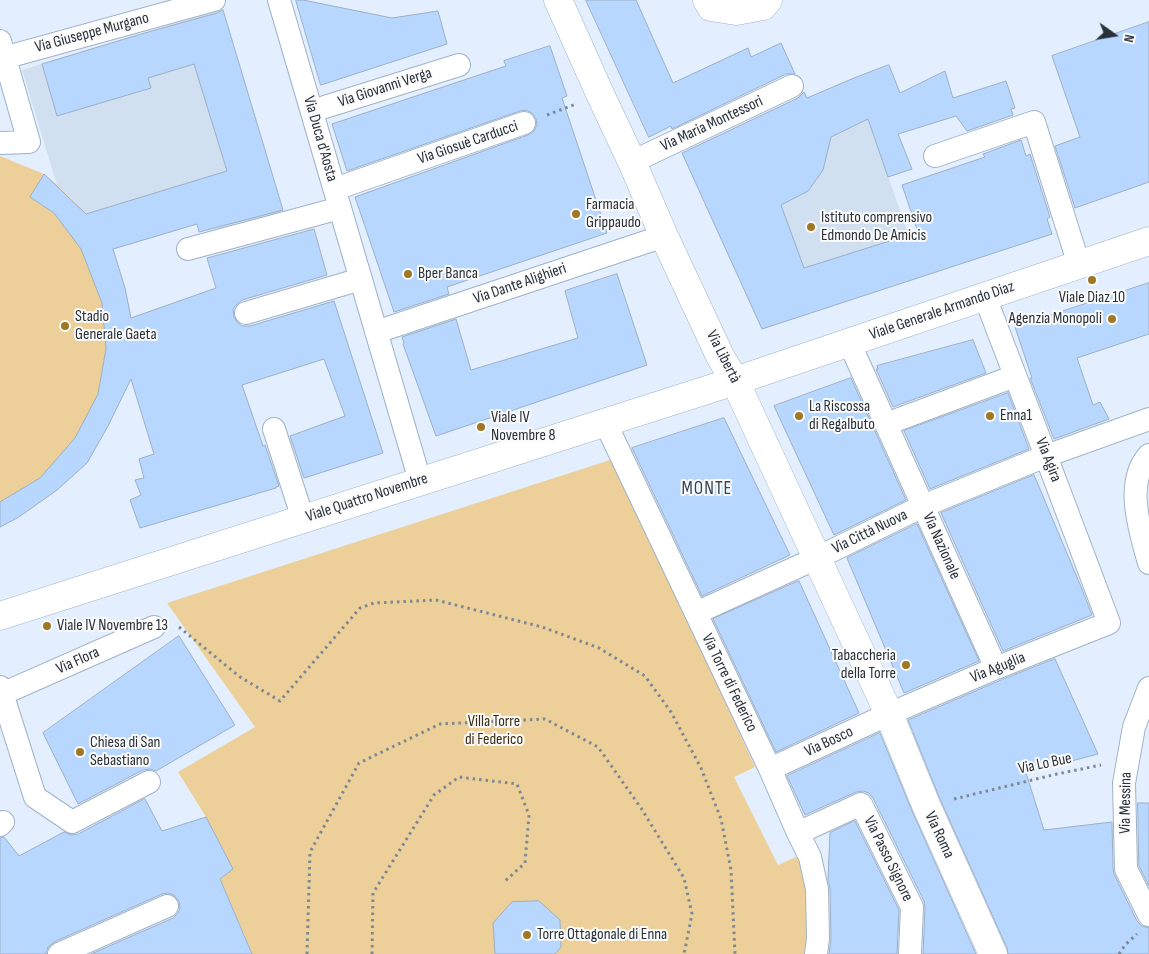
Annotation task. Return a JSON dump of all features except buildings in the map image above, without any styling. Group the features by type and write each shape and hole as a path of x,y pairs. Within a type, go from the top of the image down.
{"street":[{"name":"Via Giuseppe Murgano","path":"2,52 214,0"},
{"name":"Via Duca d'Aosta","path":"279,0 420,482"},
{"name":"Via Libertà","path":"558,0 664,236 720,356 735,381 889,714"},
{"path":"706,0 711,7 736,11 763,6 768,0"},
{"path":"0,143 30,142 2,52"},
{"name":"Via Giovanni Verga","path":"312,111 459,65"},
{"name":"Via Maria Montessori","path":"632,162 792,86"},
{"path":"935,156 1034,122 1078,265"},
{"name":"Via Giosuè Carducci","path":"188,249 337,199 524,123"},
{"name":"Via Dante Alighieri","path":"376,332 664,236"},
{"name":"Viale Generale Armando Diaz","path":"735,381 1149,242"},
{"path":"246,314 361,279"},
{"name":"Via Agira","path":"985,297 1109,623"},
{"name":"Via Nazionale","path":"849,342 996,668"},
{"path":"886,424 1015,376"},
{"name":"Viale Quattro Novembre","path":"0,616 735,381"},
{"name":"Via Città Nuova","path":"696,613 923,506 1046,456 1149,419"},
{"name":"Via Torre di Federico","path":"605,422 810,857 817,888 818,938 816,954"},
{"path":"274,429 304,519"},
{"path":"1149,455 1145,459 1138,475 1134,492 1136,511 1149,560"},
{"name":"Via Aguglia","path":"889,714 996,668 1109,623"},
{"name":"Via Flora","path":"149,782 72,822 35,797 9,747 1,691 154,627"},
{"name":"Via Messina","path":"1149,688 1134,727 1124,783 1126,869 1149,915"},
{"name":"Via Bosco","path":"770,769 889,714"},
{"name":"Via Roma","path":"889,714 926,805 994,954"},
{"name":"Via Passo Signore","path":"798,833 862,804 912,907 910,954"},
{"path":"59,954 167,906"}],"path":[{"name":"Via Giosuè Carducci","path":"524,123 601,96"},
{"path":"154,627 172,621 240,677 280,701 360,608 374,603 436,600 542,626 599,648 645,676 671,712 701,768 721,819 730,870 735,954"},
{"path":"307,954 310,852 359,763 440,724 545,719 598,748 641,808 684,878 692,914 684,954"},
{"name":"Via Lo Bue","path":"926,805 1104,765"},
{"path":"372,954 374,893 434,796 459,778 517,784 528,816 525,863 504,882"}],"shaded area":[{"path":"222,9 283,212 218,232 214,219 112,250 75,202 57,185 22,70"},
{"name":"Istituto comprensivo Edmondo De Amicis","path":"854,78 923,277 762,329 683,155"}],"green space":[{"name":"Stadio Generale Gaeta","path":"0,156 44,174 89,217 112,250 125,288 129,307 130,364 123,394 108,426 87,463 57,490 19,517 0,527"},
{"name":"Villa Torre di Federico","path":"613,459 755,767 734,777 778,865 798,856 808,890 808,954 248,954 252,953 220,879 232,869 206,817 178,772 255,727 167,603"}],"place":[{"name":"Farmacia Grippaudo","path":"576,214"},
{"name":"Istituto comprensivo Edmondo De Amicis","path":"811,227"},
{"name":"Bper Banca","path":"408,274"},
{"name":"Viale Diaz 10","path":"1092,280"},
{"name":"Agenzia Monopoli","path":"1112,319"},
{"name":"Stadio Generale Gaeta","path":"65,326"},
{"name":"La Riscossa di Regalbuto","path":"799,416"},
{"name":"Enna1","path":"990,416"},
{"name":"Viale IV Novembre 8","path":"481,427"},
{"name":"Viale IV Novembre 13","path":"47,626"},
{"name":"Tabaccheria della Torre","path":"906,665"},
{"name":"Chiesa di San Sebastiano","path":"80,752"},
{"name":"Torre Ottagonale di Enna","path":"527,935"}],"district":[{"name":"MONTE","path":"707,489"}]}
